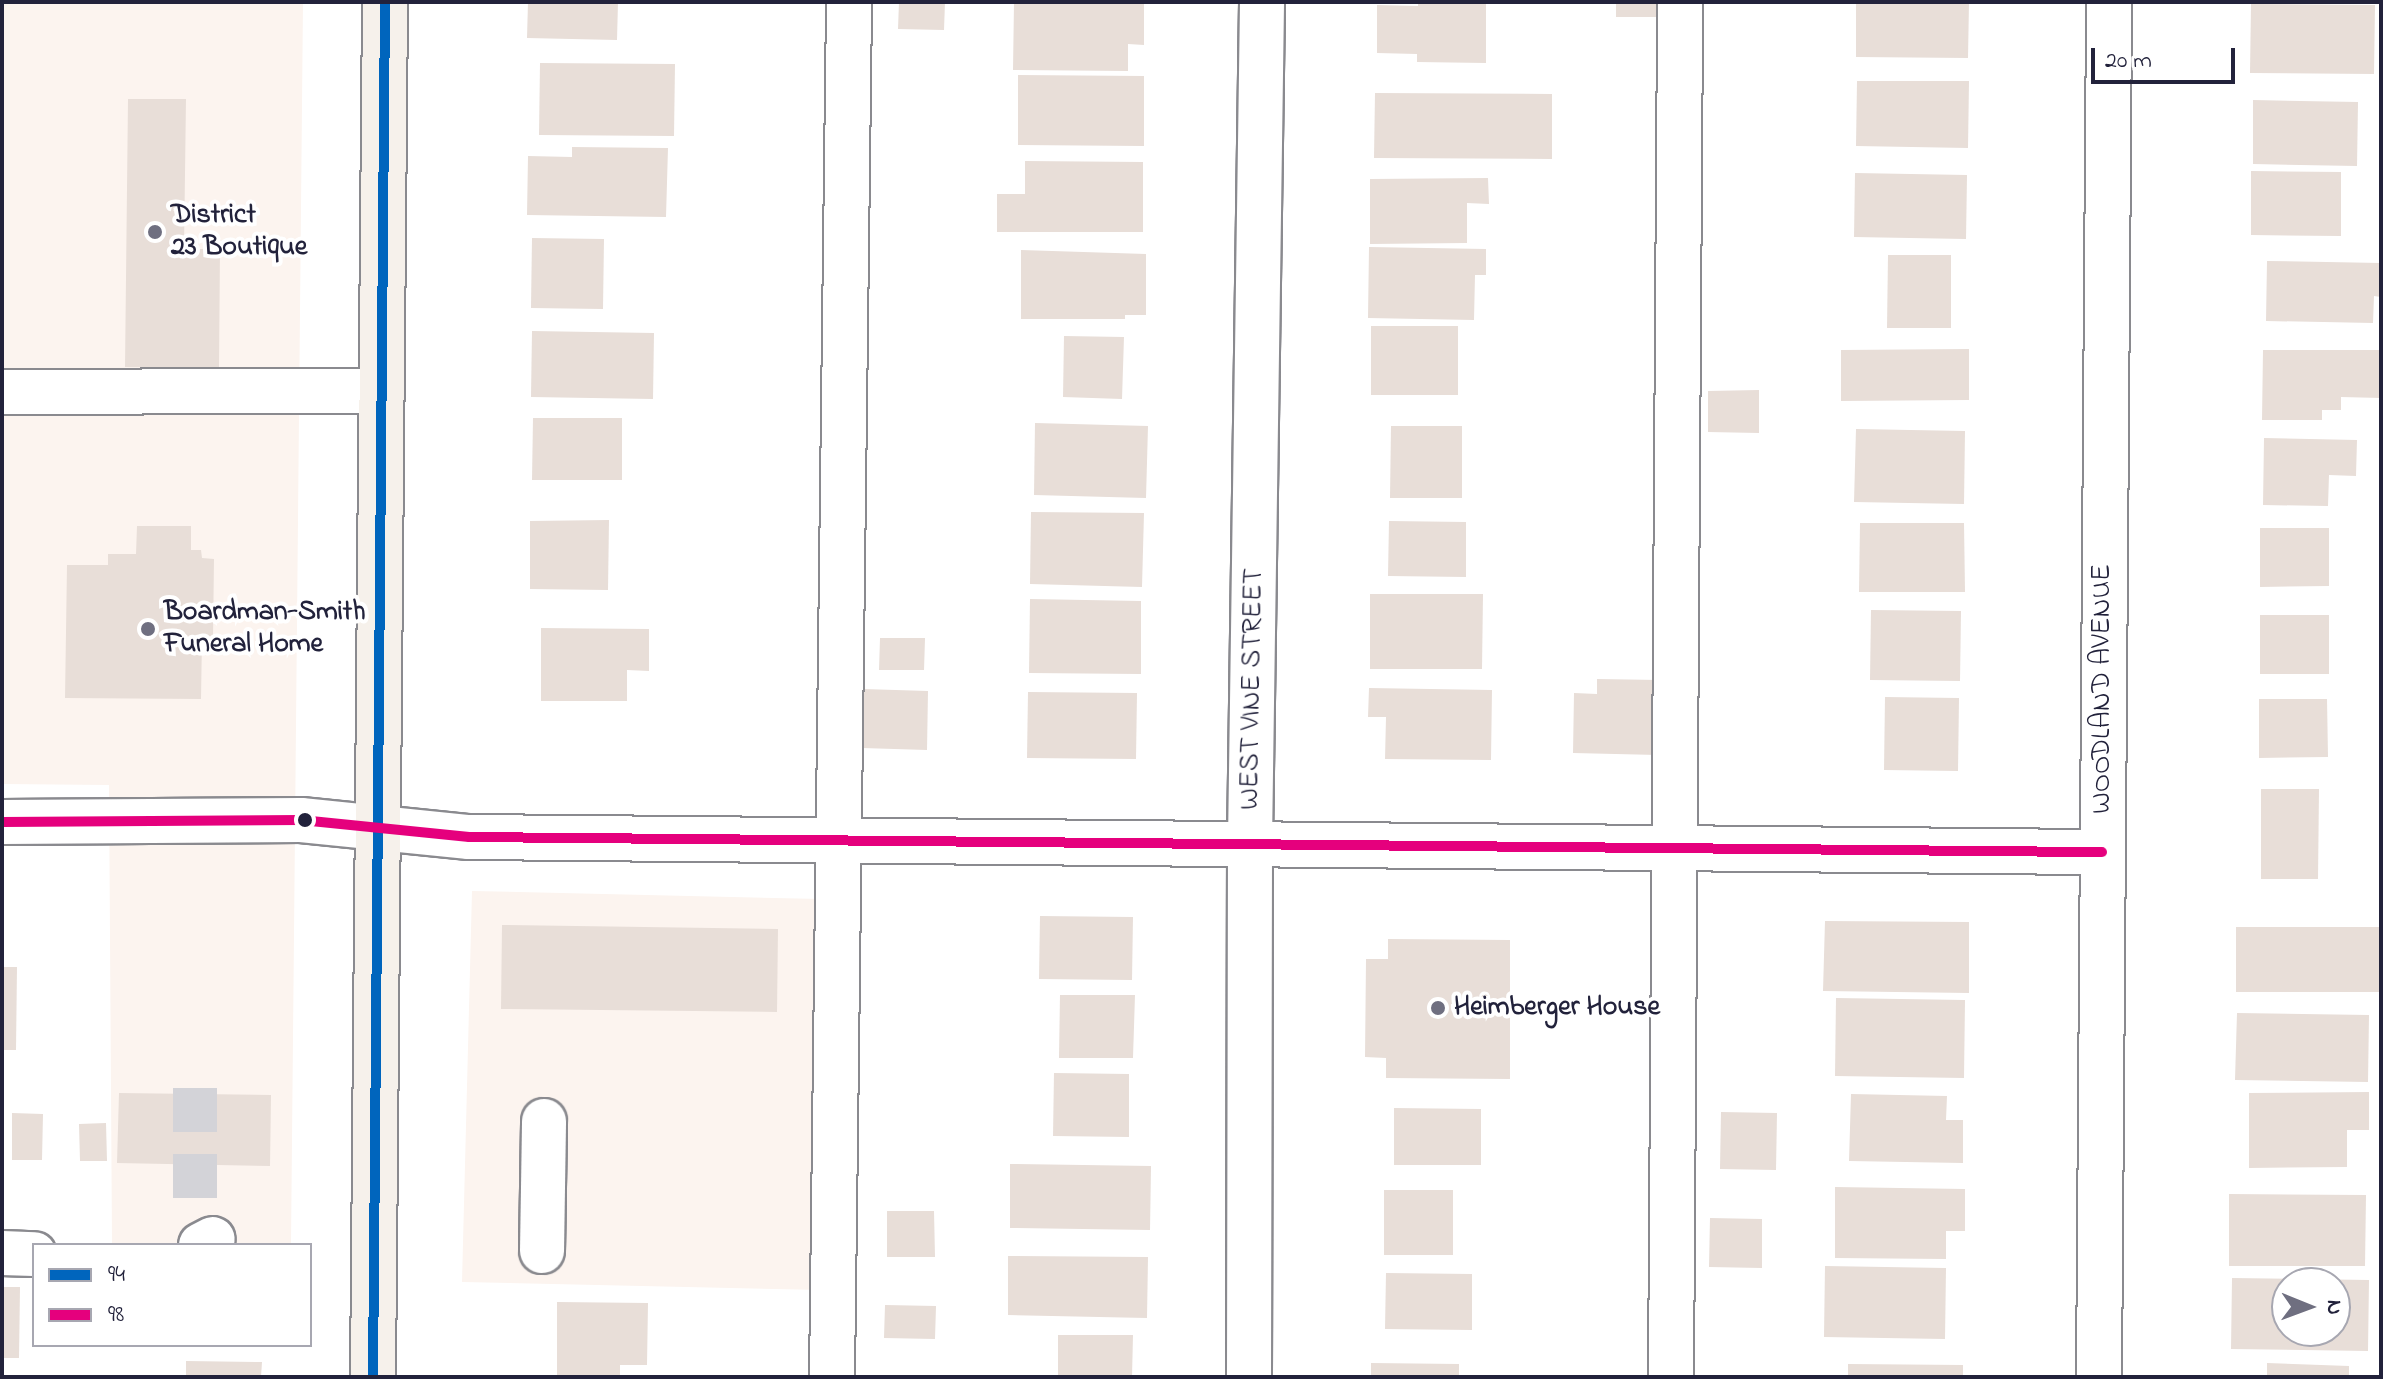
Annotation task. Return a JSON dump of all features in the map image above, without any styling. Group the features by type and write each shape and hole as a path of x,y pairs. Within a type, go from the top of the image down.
{"main road":[{"path":"373,1377 385,2"}],"street":[{"path":"832,1377 849,2"},
{"name":"WEST VINE STREET","path":"1249,1377 1250,842 1262,2"},
{"path":"1671,1377 1680,2"},
{"name":"WOODLAND AVENUE","path":"2099,1377 2109,2"},
{"path":"2,392 380,391"},
{"path":"2,822 286,820 378,826 456,837 1673,845 2102,852"},
{"path":"542,1251 544,1121"},
{"path":"2,1253 32,1254"}],"shaded area":[{"path":"2,2 303,2 291,1243 112,1243 109,785 2,784"},
{"path":"472,891 822,899 822,1290 462,1282"}],"building":[{"path":"528,2 618,2 617,40 527,38"},
{"path":"899,2 945,2 944,30 898,29"},
{"path":"1014,2 1144,2 1144,45 1128,44 1128,71 1013,70"},
{"path":"1418,2 1486,2 1486,63 1417,62 1417,54 1377,53 1377,5 1418,6"},
{"path":"1616,2 1661,2 1661,17 1616,17"},
{"path":"1856,2 1969,2 1968,58 1856,57"},
{"path":"2251,4 2375,5 2374,74 2250,73"},
{"path":"540,63 675,64 674,136 539,135"},
{"path":"1018,75 1144,76 1144,146 1018,145"},
{"path":"1857,81 1969,81 1968,148 1856,146"},
{"path":"1375,93 1552,94 1552,159 1374,158"},
{"path":"128,99 186,99 184,249 220,249 219,368 125,367"},
{"path":"2253,100 2358,102 2357,166 2253,164"},
{"path":"572,147 668,148 666,217 527,215 528,156 572,157"},
{"path":"1025,161 1143,162 1143,232 997,232 997,194 1025,194"},
{"path":"2251,171 2341,172 2341,236 2251,235"},
{"path":"1855,173 1967,175 1966,239 1854,237"},
{"path":"1488,178 1489,204 1467,203 1467,243 1370,244 1370,179"},
{"path":"532,238 604,239 603,309 531,308"},
{"path":"1369,247 1486,249 1486,275 1475,275 1474,320 1368,318"},
{"path":"1021,250 1146,254 1146,315 1125,315 1125,319 1021,319"},
{"path":"1888,255 1951,255 1951,328 1887,328"},
{"path":"2267,261 2381,263 2381,297 2374,296 2373,323 2266,321"},
{"path":"1371,326 1458,326 1458,395 1371,395"},
{"path":"532,331 654,333 653,399 531,397"},
{"path":"1064,336 1124,337 1122,399 1063,397"},
{"path":"1969,349 1969,400 1841,401 1841,350"},
{"path":"2263,350 2381,350 2381,398 2341,397 2341,410 2322,410 2322,420 2262,420"},
{"path":"1759,390 1759,433 1708,432 1708,391"},
{"path":"533,418 622,418 622,480 532,480"},
{"path":"1035,423 1148,426 1146,498 1034,495"},
{"path":"1391,426 1462,426 1462,498 1390,498"},
{"path":"1856,429 1965,431 1964,504 1854,502"},
{"path":"2264,438 2357,440 2356,476 2329,475 2328,506 2263,505"},
{"path":"1031,512 1144,513 1142,587 1030,584"},
{"path":"609,520 608,590 530,589 530,521"},
{"path":"1389,521 1466,522 1466,577 1388,576"},
{"path":"1860,523 1964,523 1965,592 1859,592"},
{"path":"137,526 191,526 191,550 201,550 202,558 214,559 213,638 202,638 201,699 65,698 67,565 108,565 108,554 136,554"},
{"path":"2260,528 2329,528 2329,586 2260,587"},
{"path":"1370,594 1483,594 1482,669 1370,669"},
{"path":"1030,599 1141,601 1141,674 1029,673"},
{"path":"1871,610 1961,611 1960,681 1870,680"},
{"path":"2260,615 2329,615 2329,674 2260,674"},
{"path":"541,628 649,629 649,671 627,670 627,701 541,701"},
{"path":"880,638 925,638 924,670 879,670"},
{"path":"1597,679 1659,680 1658,755 1573,753 1574,693 1597,694"},
{"path":"1369,688 1492,690 1491,760 1385,759 1386,717 1368,717"},
{"path":"863,689 928,691 927,750 862,748"},
{"path":"1028,692 1137,693 1136,759 1027,758"},
{"path":"1885,697 1959,698 1958,771 1884,770"},
{"path":"2259,699 2327,699 2328,757 2259,758"},
{"path":"2261,789 2319,789 2318,879 2261,879"},
{"path":"1040,916 1133,917 1132,980 1039,979"},
{"path":"1825,921 1969,922 1969,993 1823,991"},
{"path":"502,925 778,929 777,1012 501,1009"},
{"path":"2236,927 2381,927 2381,992 2236,992"},
{"name":"Heimberger House","path":"1388,939 1510,940 1510,1079 1386,1078 1386,1058 1365,1057 1366,959 1388,959"},
{"path":"2,967 17,967 16,1050 2,1050"},
{"path":"1060,995 1135,995 1133,1058 1059,1058"},
{"path":"1836,998 1965,1000 1964,1078 1835,1076"},
{"path":"2237,1013 2369,1015 2368,1082 2235,1080"},
{"path":"1054,1073 1129,1074 1129,1137 1053,1136"},
{"path":"2369,1092 2369,1130 2347,1130 2347,1167 2249,1168 2249,1093"},
{"path":"119,1093 271,1095 270,1166 117,1163"},
{"path":"1851,1094 1947,1096 1946,1120 1963,1120 1963,1163 1849,1161"},
{"path":"1394,1108 1481,1109 1481,1165 1394,1165"},
{"path":"1721,1112 1777,1113 1776,1170 1720,1169"},
{"path":"12,1113 43,1114 42,1160 12,1160"},
{"path":"106,1123 107,1161 80,1161 79,1124"},
{"path":"1010,1164 1151,1166 1150,1230 1010,1228"},
{"path":"1835,1187 1965,1189 1965,1231 1946,1231 1946,1259 1835,1258"},
{"path":"1384,1190 1453,1190 1453,1255 1384,1255"},
{"path":"2229,1194 2366,1195 2365,1266 2229,1266"},
{"path":"887,1211 934,1211 935,1257 887,1257"},
{"path":"1710,1218 1762,1219 1762,1268 1709,1267"},
{"path":"1008,1256 1148,1257 1147,1318 1008,1315"},
{"path":"1825,1266 1946,1268 1945,1339 1824,1337"},
{"path":"1386,1273 1472,1274 1472,1330 1385,1329"},
{"path":"2232,1278 2271,1279 2271,1347 2351,1347 2351,1280 2369,1280 2368,1351 2231,1349"},
{"path":"2,1287 20,1287 19,1358 2,1358"},
{"path":"557,1302 648,1303 647,1365 620,1365 620,1377 557,1377"},
{"path":"885,1305 936,1306 935,1339 884,1338"},
{"path":"1058,1335 1133,1335 1132,1377 1058,1377"},
{"path":"186,1361 262,1362 261,1377 186,1377"},
{"path":"1371,1363 1459,1364 1459,1377 1371,1377"},
{"path":"2267,1363 2349,1366 2349,1377 2267,1377"},
{"path":"1848,1364 1963,1365 1963,1377 1848,1377"}],"tunnel":[{"path":"195,1086 195,1198"}],"transit line":[{"name":"94","path":"373,1377 385,2"},
{"name":"98","path":"2,822 301,820 469,837 2102,852"}],"place":[{"name":"District 23 Boutique","path":"155,232"},
{"name":"Boardman-Smith Funeral Home","path":"148,629"},
{"name":"Heimberger House","path":"1438,1008"}]}
